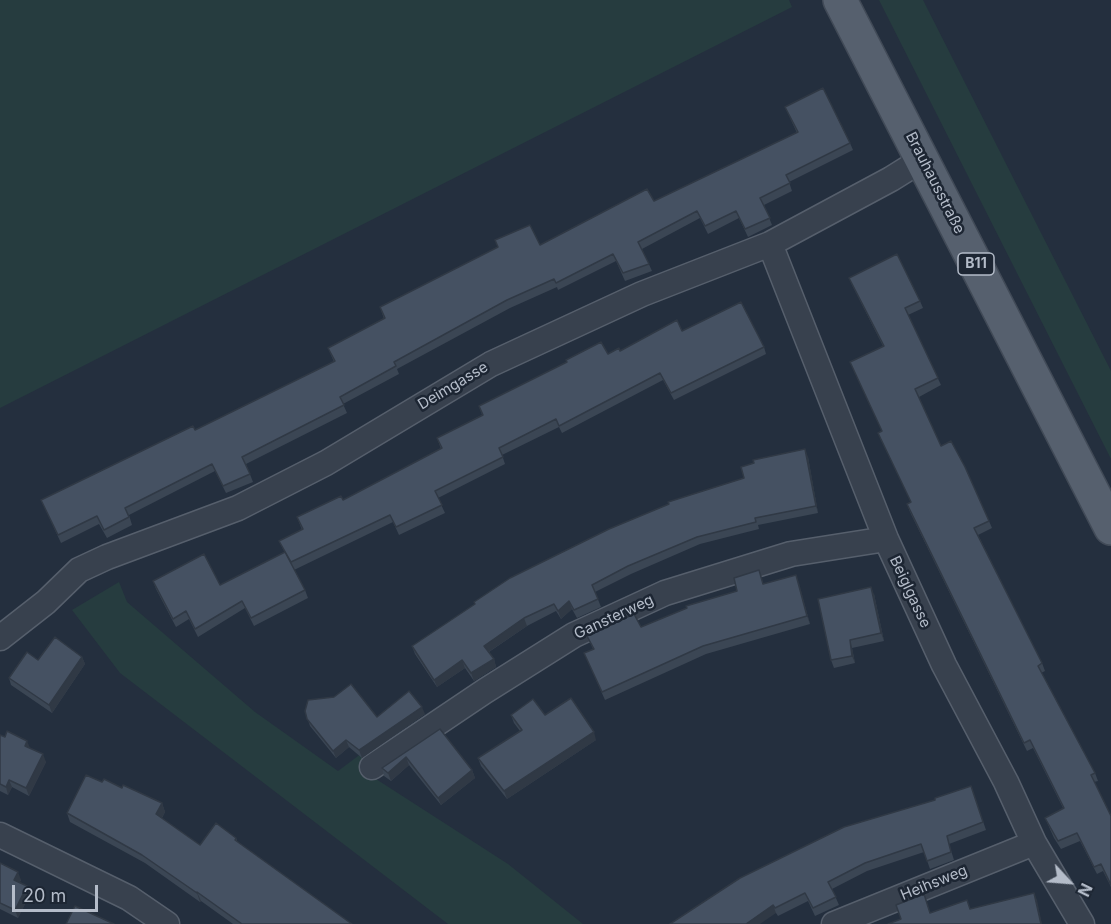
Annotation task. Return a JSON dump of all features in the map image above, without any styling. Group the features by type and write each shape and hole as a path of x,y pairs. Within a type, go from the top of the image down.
{"main road":[{"name":"Brauhausstraße","path":"840,0 1111,528"}],"street":[{"name":"Deimgasse","path":"0,638 46,602 79,570 107,557 238,508 326,463 491,364 642,294 770,244 891,179 923,159"},
{"name":"Beiglgasse","path":"770,244 886,539 944,665 1006,782 1034,843 1082,924"},
{"name":"Gansterweg","path":"372,767 485,691 574,635 665,593 791,554 886,539"},
{"path":"0,835 129,898 167,924"},
{"name":"Heihsweg","path":"834,924 1034,843"}],"green space":[{"path":"0,0 789,0 792,7 0,408"},
{"path":"879,0 923,0 1111,371 1111,459"},
{"path":"119,582 127,602 255,712 338,771 362,753 376,779 508,864 583,924 448,924 120,673 72,610"}],"building":[{"path":"823,88 850,143 786,175 790,183 760,198 770,218 745,229 736,211 705,226 697,211 638,242 649,264 623,273 613,254 556,283 554,279 507,300 394,362 396,366 340,397 344,405 242,457 250,474 223,486 212,464 125,508 129,517 104,530 97,516 58,535 41,500 193,426 195,430 335,361 328,348 385,318 380,307 498,247 495,240 530,225 540,245 647,189 654,201 798,132 785,107"},
{"path":"897,254 920,301 905,308 938,378 915,389 941,446 951,441 965,467 989,521 974,528 1042,663 1038,666 1095,773 1091,775 1111,816 1111,885 1101,864 1094,867 1077,833 1058,841 1045,818 1064,808 1030,740 1024,743 907,504 911,502 878,433 882,431 850,362 884,346 849,278"},
{"path":"741,302 764,347 671,393 660,373 559,426 556,419 499,448 503,457 435,491 442,505 396,527 390,515 291,562 279,541 303,529 297,517 341,496 343,500 442,448 437,438 483,415 479,406 567,362 566,360 601,342 608,354 619,348 620,351 677,320 682,331"},
{"path":"805,449 816,506 755,518 756,522 697,537 628,566 592,585 598,599 574,610 569,601 558,611 554,604 524,618 484,646 494,659 471,673 462,660 434,680 412,646 510,578 609,529 669,504 668,502 744,478 741,467 754,463 753,460"},
{"path":"285,552 305,590 251,618 242,601 195,629 186,611 173,619 153,581 204,554 220,585"},
{"path":"759,570 763,584 796,575 807,616 703,646 602,692 584,653 594,649 587,636 634,614 641,627 687,608 686,606 737,591 734,578"},
{"path":"871,587 881,633 850,640 852,656 831,660 818,599"},
{"path":"55,637 82,657 49,705 9,678 27,652 38,660"},
{"path":"351,684 377,717 409,691 422,707 359,750 346,740 333,751 307,719 305,711 308,700 334,697"},
{"path":"571,698 594,732 504,791 478,758 522,730 511,715 533,699 545,715"},
{"path":"440,729 472,770 438,798 406,757 388,773 382,768"},
{"path":"7,731 27,741 25,746 43,754 26,788 9,780 6,787 0,784 0,735 5,737"},
{"path":"86,775 102,782 104,779 122,788 123,785 162,803 156,814 200,845 216,823 236,838 235,840 352,924 242,924 142,855 67,813"},
{"path":"971,786 983,822 947,836 951,852 927,861 921,844 865,863 828,882 836,897 813,908 805,893 775,908 773,905 746,924 670,924 740,878 844,827 935,800 935,798"},
{"path":"0,863 18,872 14,880 27,886 15,910 0,903"},
{"path":"1034,893 1041,924 888,924 901,919 896,905 924,894 930,913 967,900 970,909"},
{"path":"75,906 114,924 66,924"}]}
